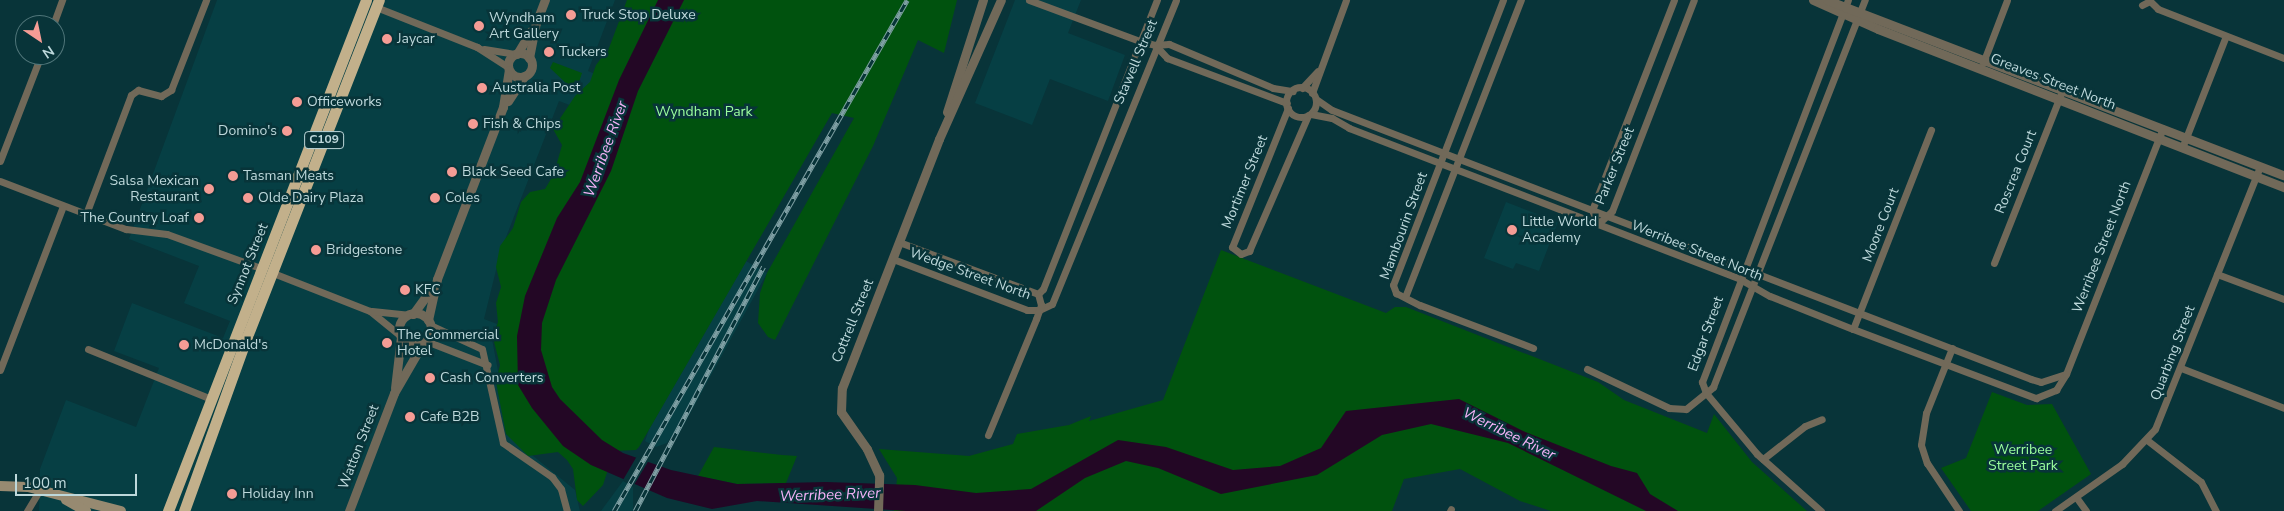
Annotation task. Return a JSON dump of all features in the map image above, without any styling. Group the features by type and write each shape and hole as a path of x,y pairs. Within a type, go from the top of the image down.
{"highway":[{"path":"362,1 378,4"},
{"name":"Synnot Street","path":"331,108 362,1"},
{"name":"Synnot Street","path":"184,511 268,271 331,108 378,4"},
{"name":"Synnot Street","path":"168,511 211,399 268,271"},
{"path":"211,399 224,399"},
{"path":"190,455 202,459"}],"main road":[{"path":"0,486 40,489 121,511"},
{"path":"54,493 86,511"}],"street":[{"path":"56,15 62,0"},
{"path":"86,214 131,95 138,90 161,96 170,90 206,0"},
{"path":"503,107 532,67 529,58 536,23 545,0"},
{"path":"974,23 976,0"},
{"name":"Cottrell Street","path":"939,139 974,23 983,0"},
{"name":"Cottrell Street","path":"878,511 881,483 867,449 840,412 839,401 939,139 1001,0"},
{"path":"1030,0 1052,6 1155,46 1167,58 1287,106 1299,117 1310,114 1320,68 1346,0"},
{"path":"1043,0 1052,6"},
{"name":"Stawell Street","path":"988,435 1039,310 1038,294 1043,289 1088,178 1157,0"},
{"name":"Stawell Street","path":"1039,310 1052,304 1058,295 1119,133 1176,0"},
{"name":"Mambourin Street","path":"1504,0 1393,285 1396,293 1405,297 1521,0"},
{"name":"Parker Street","path":"1674,0 1592,210 1598,224 1609,216 1694,0"},
{"name":"Greaves Street North","path":"1813,0 1860,11 2284,175"},
{"name":"Greaves Street North","path":"1827,0 1846,7 1857,20 2284,187"},
{"name":"Edgar Street","path":"1706,393 1718,378 1865,0"},
{"path":"1981,69 2007,0"},
{"path":"2142,5 2149,0 2158,9 2284,58"},
{"path":"378,4 477,47 509,69 517,77 524,76"},
{"name":"Edgar Street","path":"1706,393 1703,373 1846,7"},
{"path":"424,342 437,279 503,107 509,69 516,54 536,23"},
{"path":"2182,148 2226,36"},
{"path":"1155,46 1169,44 1273,88 1293,91 1302,88 1320,68"},
{"path":"477,47 529,58"},
{"path":"0,161 37,65"},
{"path":"1302,88 1314,96"},
{"name":"Roscrea Court","path":"1994,263 2062,90"},
{"path":"1287,106 1293,91"},
{"name":"Werribee Street North","path":"1314,96 1332,110 2040,382 2066,374"},
{"name":"Mortimer Street","path":"1287,106 1232,247 1241,254 1249,252 1310,114"},
{"name":"Werribee Street North","path":"1310,114 1332,118 1349,128 1740,279 1754,287 1853,329 2036,398 2056,390 2066,374 2163,128"},
{"path":"1107,129 1119,133"},
{"name":"Moore Court","path":"1853,329 1931,130"},
{"name":"Quarbing Street","path":"2056,511 2122,464 2146,440 2160,420 2260,166"},
{"path":"1088,178 1100,183"},
{"path":"0,181 111,224 167,234 370,311 411,314 478,344 488,365 503,443 552,477 561,489 567,511"},
{"path":"0,370 63,206"},
{"name":"Wedge Street North","path":"899,242 1038,294"},
{"name":"Wedge Street North","path":"893,259 1027,310 1039,310"},
{"path":"2217,274 2284,299"},
{"path":"401,336 402,321 411,314 437,279"},
{"path":"1405,297 1533,348"},
{"path":"370,311 408,344 424,342 488,365"},
{"name":"Watton Street","path":"394,393 401,336"},
{"name":"Watton Street","path":"349,511 394,393 424,342"},
{"path":"1952,348 1926,413 1921,445 1927,463 1959,511"},
{"path":"88,349 211,399"},
{"path":"2181,368 2284,408"},
{"path":"1587,370 1669,408 1686,409 1706,393 1763,459 1821,511"},
{"path":"1763,459 1805,426 1822,419"},
{"path":"2146,440 2201,482 2216,511"},
{"path":"27,511 40,489"},
{"path":"2076,497 2086,511"}],"shaded area":[{"path":"217,0 615,0 588,71 597,75 583,110 559,101 501,250 484,319 497,324 492,339 500,381 521,446 575,490 580,511 39,511 40,469 66,400 136,427 159,368 114,351 132,303 223,338 230,321 184,303 199,266 129,239"},
{"path":"1015,0 1081,0 1068,33 1125,55 1108,101 1050,79 1032,125 975,103"},
{"path":"1506,202 1558,222 1539,271 1516,263 1513,269 1484,258"},
{"path":"746,261 767,273 676,439 671,437 667,443 656,447 645,441 649,429"},
{"path":"623,481 633,487 633,511 601,511"}],"green space":[{"name":"Wyndham Park","path":"627,0 957,0 944,53 918,40 873,146 775,340 768,337 758,323 760,293 767,273 854,118 832,113 639,447 636,450 614,451 603,485 583,506 577,500 573,469 567,460 558,452 528,456 506,434 496,382 500,365 493,338 498,322 496,303 501,287 496,267 500,246 513,228 521,202 530,192 545,189 554,174 562,145 553,129 575,96 590,82 596,65 609,48"},
{"path":"553,62 582,73 579,82 569,86 550,68"},
{"path":"1221,250 1386,313 1395,307 1406,307 1598,382 1624,400 1707,433 1714,414 1752,462 1807,511 1551,511 1520,501 1460,469 1404,479 1392,511 894,511 897,478 879,449 969,456 1013,444 1017,434 1069,425 1091,416 1089,421 1163,400"},
{"name":"Werribee Street Park","path":"1992,392 2027,405 2052,404 2091,474 2038,511 1971,511 1941,468 1966,458"},
{"path":"714,447 797,456 786,483 737,484 698,476"}],"water":[{"name":"Werribee River","path":"658,0 684,0 638,91 611,171 556,280 542,323 541,350 552,387 560,399 602,440 623,453 671,470 737,484 826,482 915,485 976,493 1031,489 1118,440 1166,447 1233,470 1280,466 1321,448 1346,411 1459,399 1523,431 1611,466 1637,473 1650,494 1678,511 1646,511 1508,443 1431,424 1382,435 1317,475 1221,494 1158,468 1126,461 1085,478 1036,511 906,511 757,501 712,509 667,498 591,465 563,446 532,408 518,385 517,336 525,296 557,218 580,182 619,80"}],"pier":[{"path":"637,456 649,460 634,485 623,480"}],"railway":[{"path":"614,511 907,0"},
{"path":"635,511 763,267"}],"place":[{"name":"Truck Stop Deluxe","path":"571,15"},
{"name":"Wyndham Art Gallery","path":"479,26"},
{"name":"Jaycar","path":"387,39"},
{"name":"Tuckers","path":"549,52"},
{"name":"Australia Post","path":"482,88"},
{"name":"Officeworks","path":"297,102"},
{"name":"Fish & Chips","path":"473,124"},
{"name":"Domino's","path":"287,131"},
{"name":"Black Seed Cafe","path":"452,172"},
{"name":"Tasman Meats","path":"233,176"},
{"name":"Salsa Mexican Restaurant","path":"209,189"},
{"name":"Olde Dairy Plaza","path":"248,198"},
{"name":"Coles","path":"435,198"},
{"name":"The Country Loaf","path":"199,218"},
{"name":"Little World Academy","path":"1512,230"},
{"name":"Bridgestone","path":"316,250"},
{"name":"KFC","path":"405,290"},
{"name":"The Commercial Hotel","path":"387,343"},
{"name":"McDonald's","path":"184,345"},
{"name":"Cash Converters","path":"430,378"},
{"name":"Cafe B2B","path":"410,417"},
{"name":"Holiday Inn","path":"232,494"}]}
